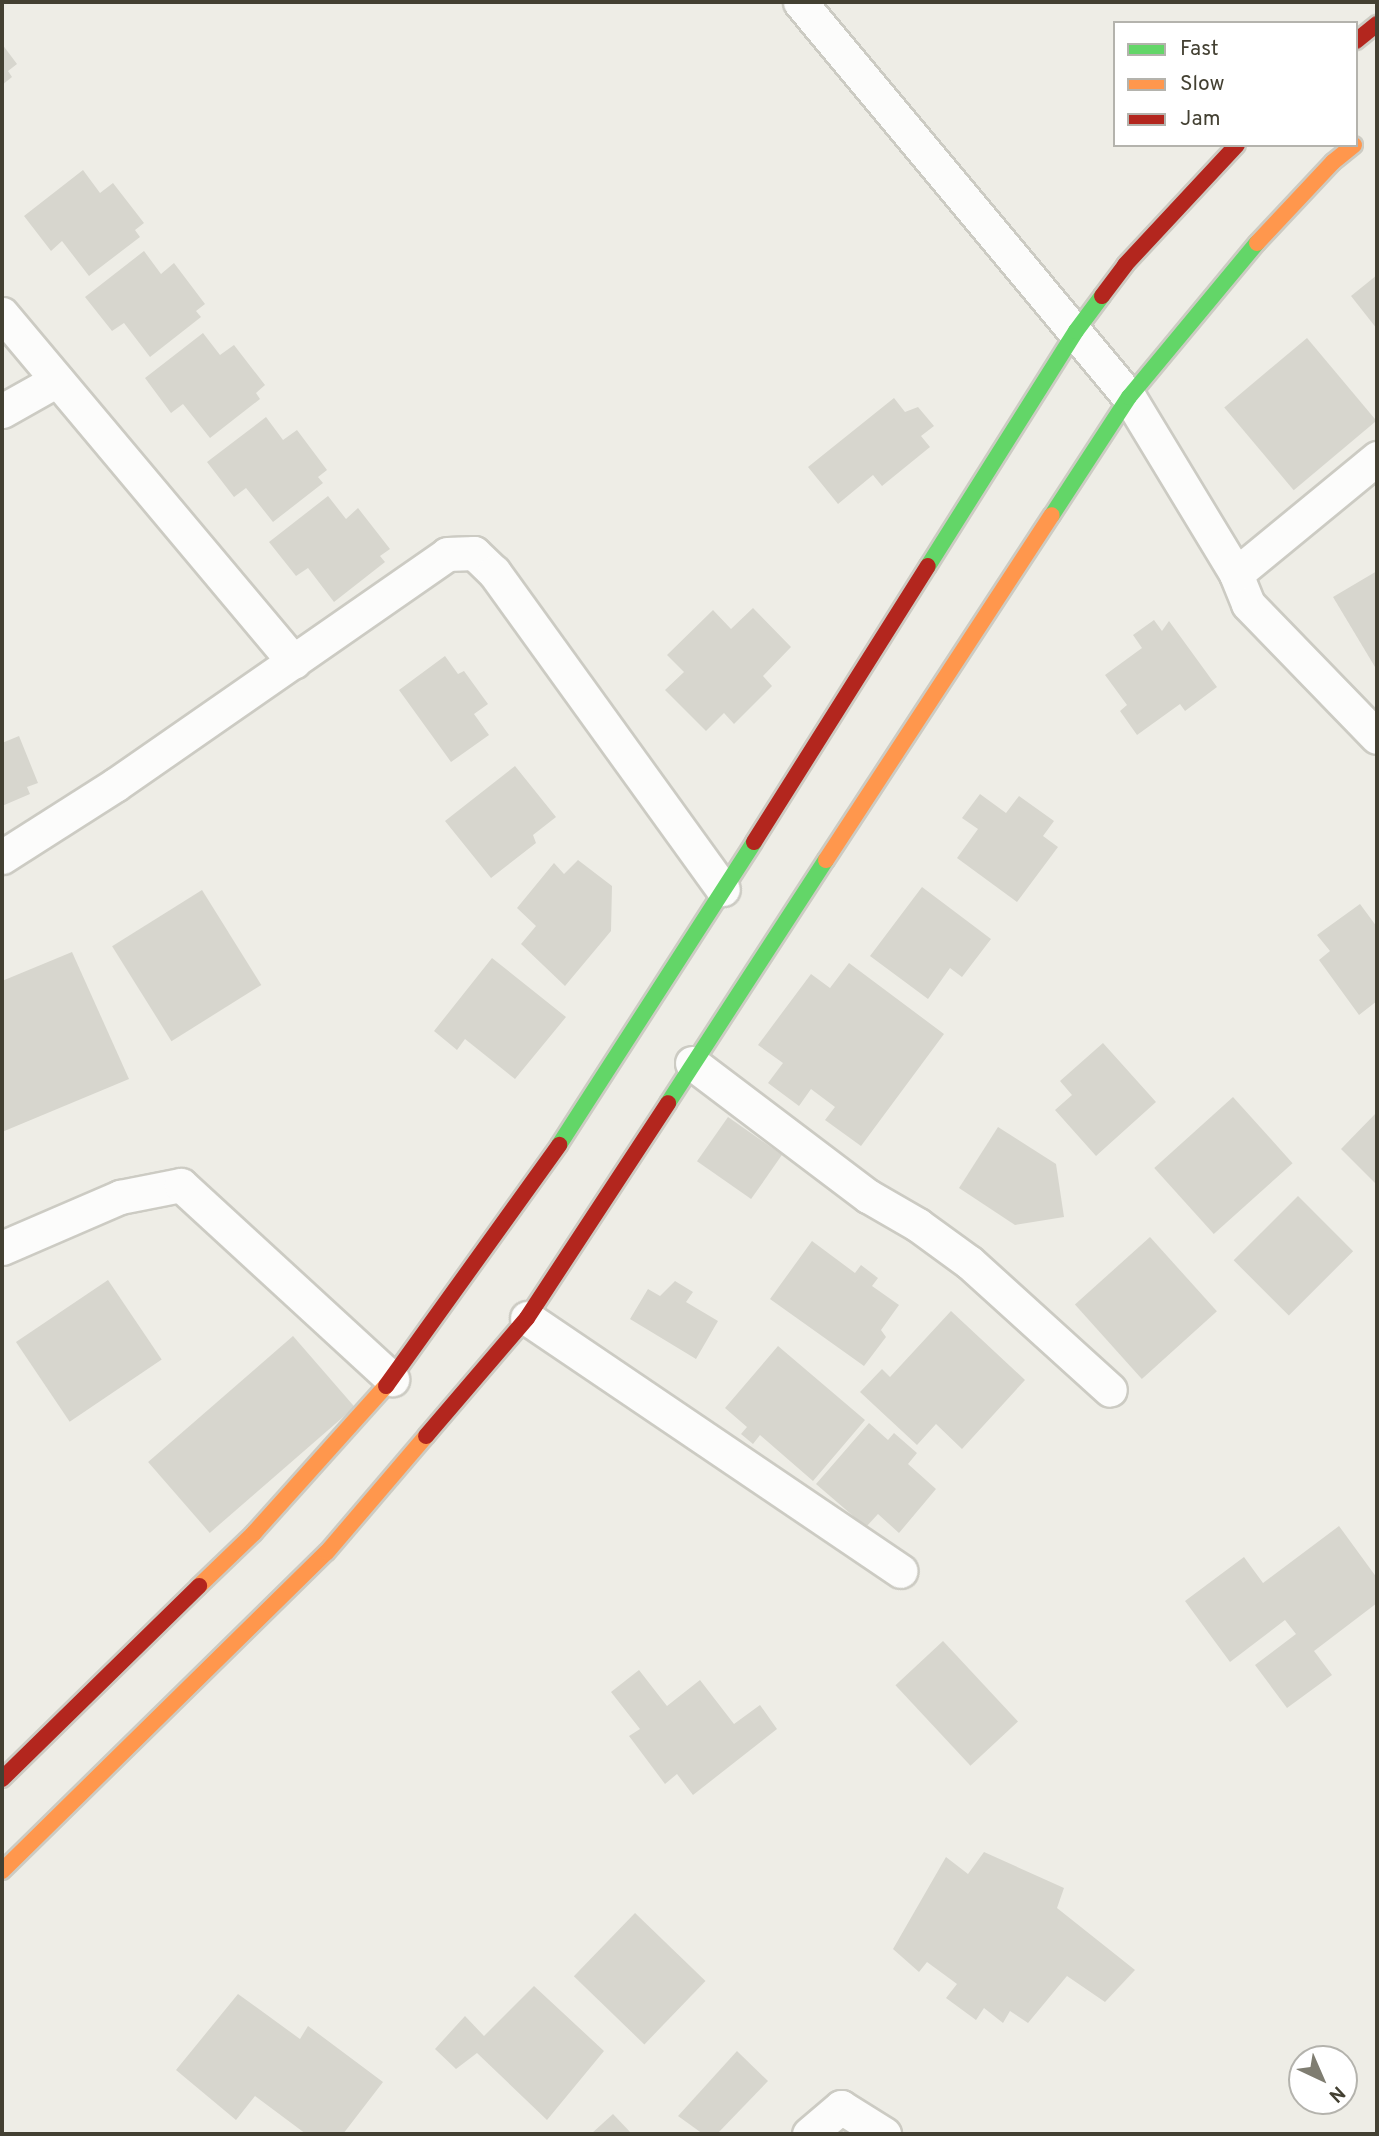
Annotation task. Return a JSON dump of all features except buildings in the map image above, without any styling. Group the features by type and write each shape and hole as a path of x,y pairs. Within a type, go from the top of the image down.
{"main road":[{"path":"1358,39 1377,24"},
{"path":"2,1779 254,1533 392,1379 538,1176 1076,331 1125,265 1235,147"},
{"path":"2,1871 327,1552 527,1318 1129,397 1233,268 1333,162 1352,147"}],"street":[{"path":"800,2 1129,397 1236,574 1248,604 1377,737"},
{"path":"2,314 294,662"},
{"path":"2,411 57,380"},
{"path":"1236,574 1377,458"},
{"path":"2,857 115,785 447,554 474,553 494,572 723,889"},
{"path":"692,1063 868,1196 918,1225 969,1262 1110,1390"},
{"path":"2,1248 120,1197 181,1185 392,1379"},
{"path":"527,1318 900,1571"},
{"path":"809,2134 841,2107 884,2134"}],"traffic: fast":[{"path":"1052,515 1129,397 1257,243"},
{"path":"928,566 1076,331 1102,296"},
{"path":"559,1145 754,842"},
{"path":"668,1103 826,860"}],"traffic: slow":[{"path":"1257,243 1333,162 1352,147"},
{"path":"826,860 1052,515"},
{"path":"199,1586 254,1533 386,1386"},
{"path":"2,1871 327,1552 426,1436"}],"traffic: jam":[{"path":"1358,39 1377,24"},
{"path":"1102,296 1125,265 1235,147"},
{"path":"754,842 928,566"},
{"path":"426,1436 527,1318 668,1103"},
{"path":"386,1386 559,1145"},
{"path":"2,1779 199,1586"}]}
